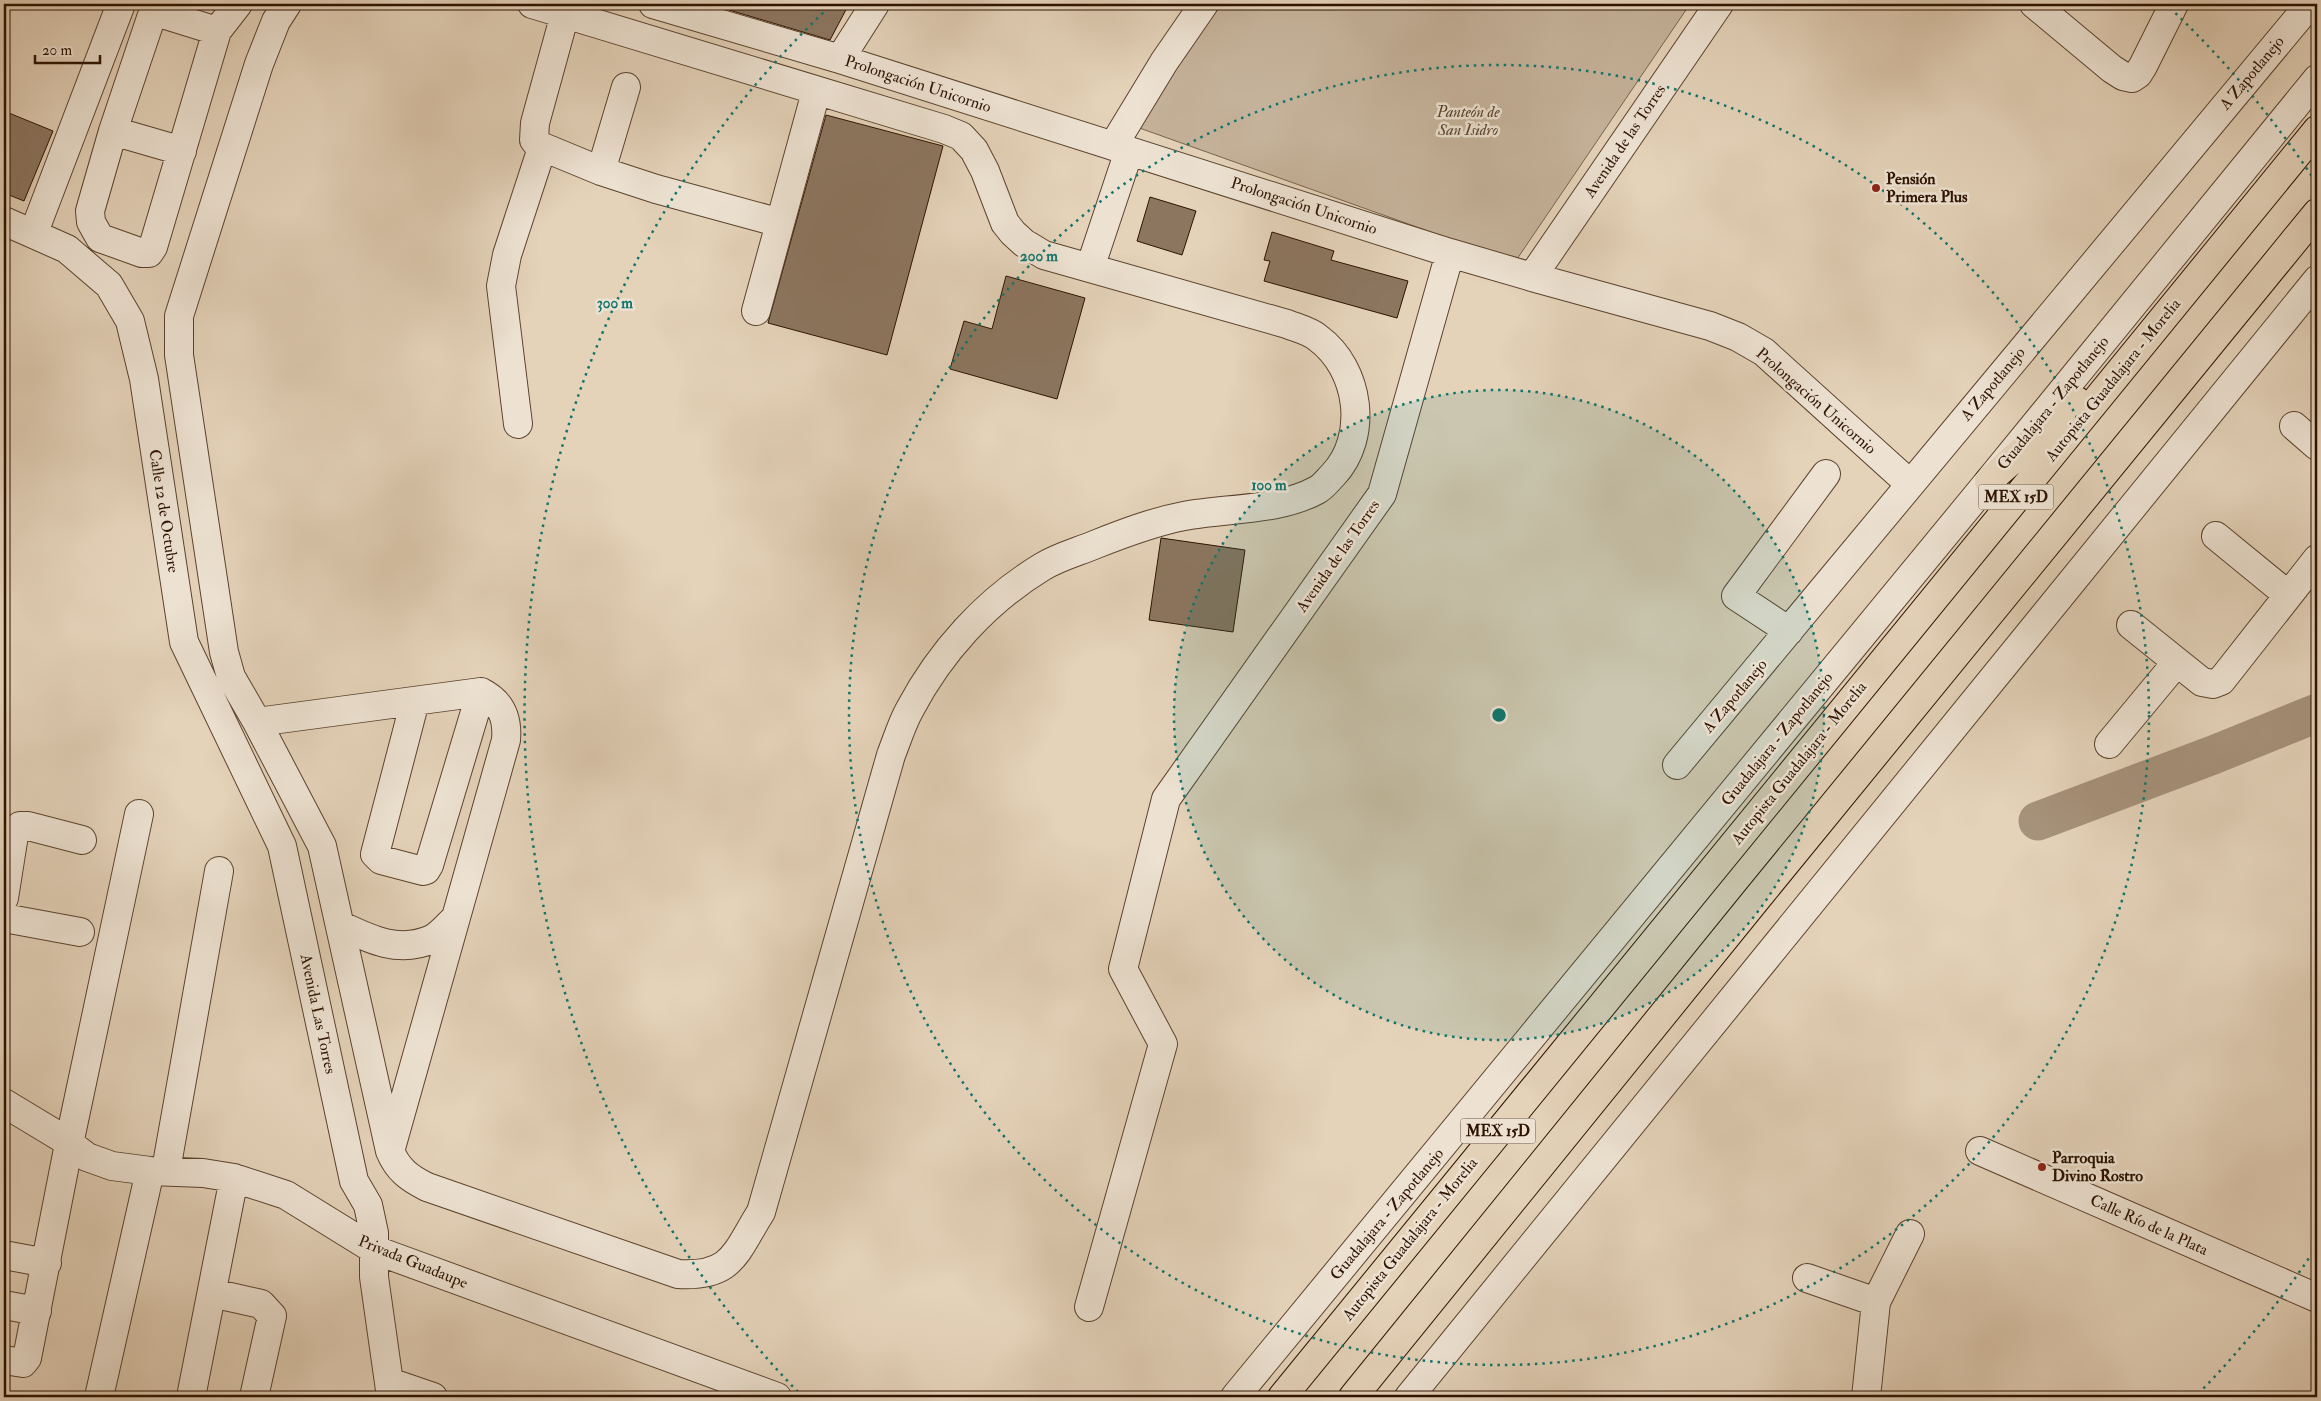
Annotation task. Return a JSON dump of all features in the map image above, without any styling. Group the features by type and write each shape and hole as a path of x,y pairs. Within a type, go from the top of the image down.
{"highway":[{"name":"Autopista Guadalajara - Morelia","path":"1282,1397 2317,130"},
{"name":"MEX 15D","path":"1353,1397 2317,213"},
{"path":"1989,481 2147,338"}],"street":[{"path":"34,232 121,4"},
{"path":"217,31 154,13 149,22 113,131 92,203 91,222 100,238 142,253 148,253 153,247 217,31 238,4"},
{"path":"287,4 276,21 259,64 182,302 178,330 181,364 226,658 231,677 257,722 322,846 390,1151 398,1169 427,1187 678,1274 700,1275 719,1270 732,1258 761,1212 892,755 908,711 933,669 967,628 1007,591 1043,566 1158,520 1288,502 1319,490 1344,463 1355,436 1355,404 1350,378 1335,354 1318,337 1287,324 1044,255 1024,243 1005,223 980,160 961,136 944,129 816,92 532,4"},
{"name":"Prolongación Unicornio","path":"654,4 840,59 1532,278 1710,326 1738,337 1764,352 1910,484"},
{"path":"840,59 875,4"},
{"path":"1090,268 1121,148 1164,62 1204,4"},
{"name":"Avenida de las Torres","path":"1532,278 1719,4"},
{"path":"2034,4 2112,69 2132,78 2138,74 2143,66 2174,4"},
{"name":"A Zapotlanejo","path":"1677,765 2310,4"},
{"path":"565,14 535,123 534,140 542,148 601,171 656,189 766,219"},
{"name":"Guadalajara - Zapotlanejo","path":"1235,1397 1989,481 2317,79"},
{"path":"601,171 626,87"},
{"path":"756,311 816,92"},
{"path":"113,131 182,152"},
{"path":"518,424 501,286 507,255 542,148"},
{"name":"Calle 12 de Octubre","path":"4,220 34,232 67,249 108,285 130,322 144,379 184,642 282,846"},
{"name":"Avenida de las Torres","path":"1090,1308 1163,1044 1123,969 1166,799 1382,494 1450,252"},
{"path":"1409,1397 2317,280"},
{"path":"2294,426 2317,446"},
{"path":"1789,631 1736,596 1826,474"},
{"path":"2216,536 2288,596"},
{"path":"2131,625 2202,682 2213,684 2221,681 2317,559"},
{"path":"2109,744 2177,662"},
{"path":"257,722 481,692 498,703 506,719 507,730 390,1151"},
{"path":"415,701 375,854 381,860 423,871 429,865 481,692"},
{"path":"4,1360 20,1363 26,1361 47,1263 69,1144 139,814"},
{"path":"4,898 14,834 20,826 82,840"},
{"name":"Avenida Las Torres","path":"282,846 354,1181 351,1207 369,1256 390,1390"},
{"path":"99,1397 158,1171 219,871"},
{"path":"4,918 80,932"},
{"path":"340,925 366,938 385,944 413,946 433,938 455,919"},
{"name":"Privada Guadaupe","path":"4,1103 69,1144 86,1157 112,1166 234,1178 286,1195 369,1256 777,1397"},
{"name":"Calle Río de la Plata","path":"1980,1151 2316,1295"},
{"path":"191,1397 234,1178"},
{"path":"1866,1397 1876,1302 1910,1234"},
{"path":"4,1255 47,1263"},
{"path":"1808,1278 1876,1302"},
{"path":"212,1293 261,1304 272,1316 254,1397"},
{"path":"4,1305 37,1311"},
{"path":"390,1390 433,1397"}],"green space":[{"name":"Panteón de San Isidro","path":"1197,4 1690,4 1515,262 1117,120"}],"building":[{"path":"720,4 849,4 830,40 719,7"},
{"path":"4,111 53,131 24,201 4,193"},
{"path":"826,115 943,146 887,355 768,323"},
{"path":"1150,197 1196,211 1182,255 1137,241"},
{"path":"1272,232 1334,251 1331,260 1408,281 1397,318 1264,281 1270,261 1264,260"},
{"path":"1006,276 1085,298 1057,399 950,369 964,321 992,329"},
{"path":"1161,538 1245,550 1233,632 1149,620"}],"waterway":[{"path":"2038,821 2213,755 2317,713"}],"place":[{"name":"Pensión Primera Plus","path":"1876,188"},
{"name":"Parroquia Divino Rostro","path":"2042,1167"}]}
